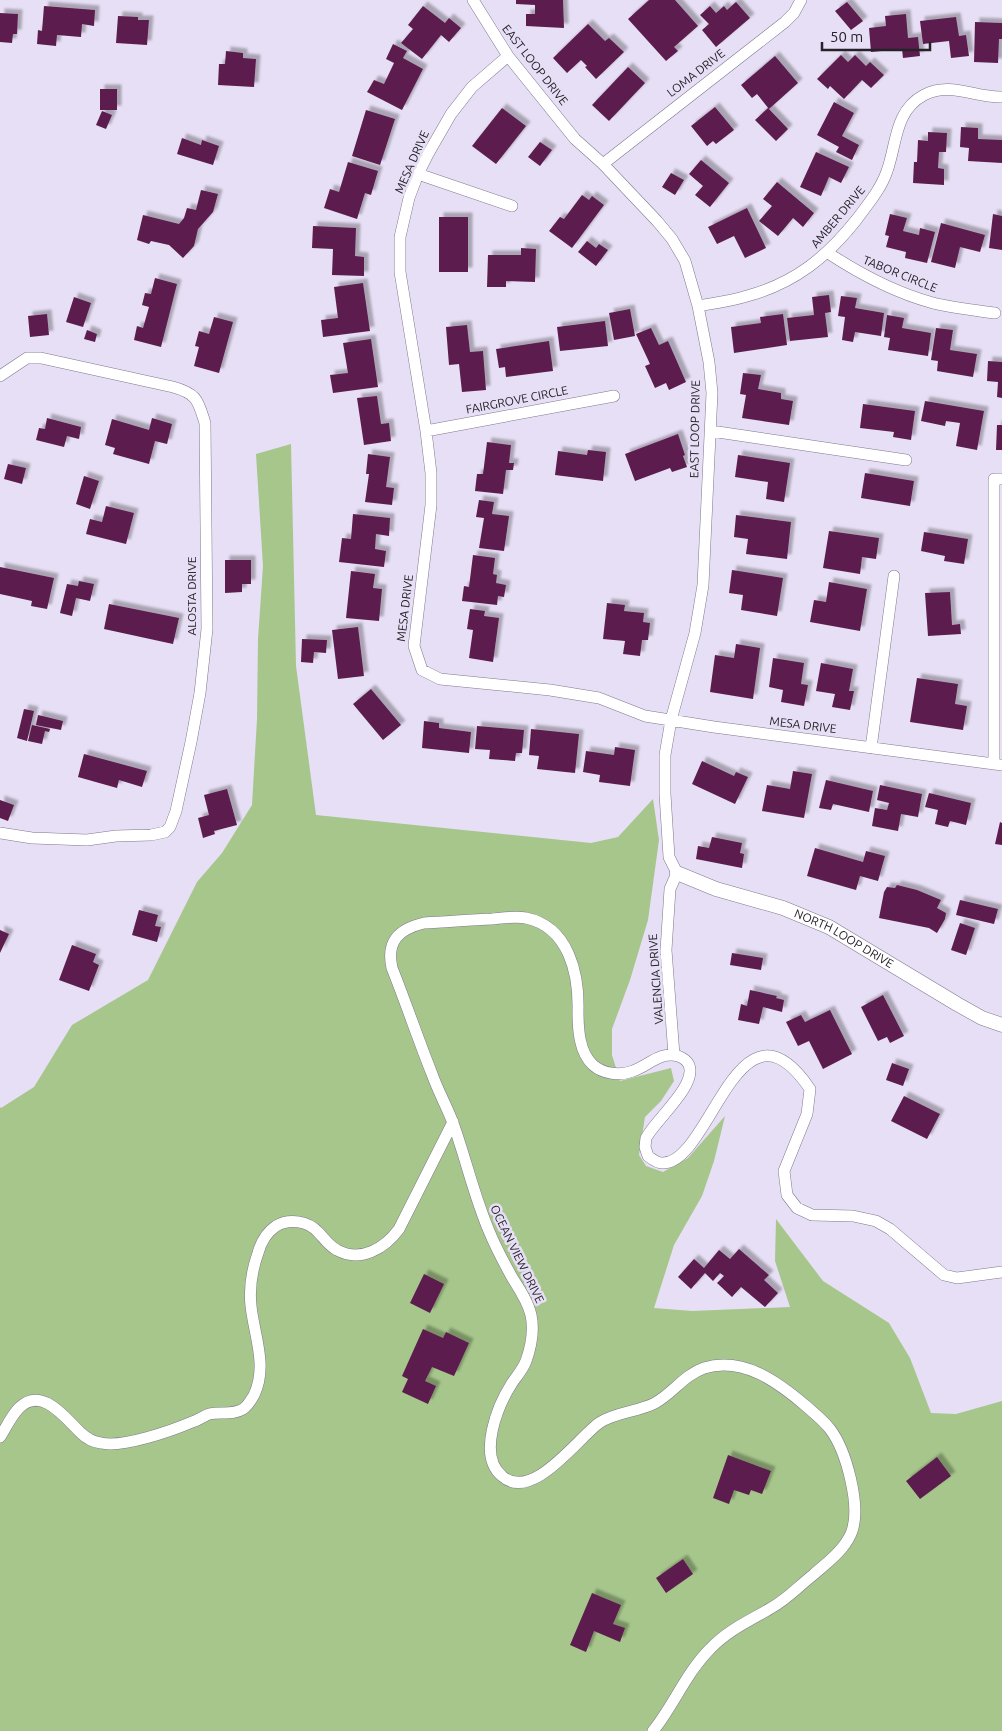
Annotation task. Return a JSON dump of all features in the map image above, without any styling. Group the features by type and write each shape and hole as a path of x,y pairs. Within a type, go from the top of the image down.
{"street":[{"name":"EAST LOOP DRIVE","path":"472,0 508,56 575,139 603,164 672,239 685,261 698,306 709,362 712,393 711,431 703,585 695,633 671,720 665,755 665,794 669,857 677,873"},
{"name":"LOMA DRIVE","path":"603,164 785,22 794,13 802,0"},
{"name":"MESA DRIVE","path":"508,56 472,87 450,114 418,174 409,198 400,237 400,272 431,473 430,504 414,646 422,670 440,679 550,690 599,698 645,716 714,728 998,764"},
{"name":"AMBER DRIVE","path":"698,306 746,297 768,290 804,271 828,253 854,223 880,187 888,170 901,120 906,111 924,95 940,89 1002,97"},
{"path":"418,174 512,206"},
{"name":"TABOR CIRCLE","path":"828,253 860,273 914,297 948,306 995,313"},
{"name":"ALOSTA DRIVE","path":"0,376 27,358 41,358 174,387 187,391 197,398 205,423 207,629 200,693 191,742 176,811 170,827 165,832 152,835 116,836 87,840 32,838 0,832"},
{"name":"FAIRGROVE CIRCLE","path":"426,431 614,396"},
{"path":"711,431 906,460"},
{"path":"998,764 994,479 1002,479"},
{"path":"871,748 894,576"},
{"name":"NORTH LOOP DRIVE","path":"677,873 716,889 783,908 829,926 975,1014 1002,1025"},
{"name":"VALENCIA DRIVE","path":"674,1055 666,950 670,890 677,873"},
{"name":"OCEAN VIEW DRIVE","path":"653,1731 662,1720 690,1673 712,1646 740,1625 773,1608 784,1600 832,1559 849,1539 855,1515 854,1499 841,1448 830,1428 784,1387 760,1373 740,1368 707,1367 684,1379 659,1401 645,1408 605,1420 538,1477 521,1482 511,1481 502,1477 494,1466 490,1452 490,1438 503,1401 528,1358 532,1316 490,1234 479,1207 453,1122 433,1077 392,968 391,948 395,939 402,931 411,926 424,923 518,917 537,921 556,935 572,960 579,990 580,1035 583,1049 593,1064 608,1072 621,1074 634,1071 662,1056 674,1055"},
{"path":"674,1055 684,1059 689,1064 690,1078 686,1087 649,1132 645,1146 648,1156 663,1163 682,1154 731,1082 747,1064 770,1056 784,1061 800,1075 810,1089 808,1114 784,1171 787,1195 797,1208 812,1216 853,1216 876,1221 890,1228 944,1274 957,1278 1002,1272"},
{"path":"0,1437 18,1409 30,1402 39,1401 47,1403 58,1410 82,1434 99,1443 108,1445 139,1439 210,1414 238,1412 245,1408 256,1390 260,1378 261,1365 250,1305 250,1288 255,1262 266,1235 279,1224 289,1221 299,1222 309,1225 336,1250 344,1253 356,1254 378,1249 390,1241 399,1229 453,1122"}],"green space":[{"path":"291,444 296,666 316,815 591,843 618,837 653,799 659,840 648,920 630,980 612,1029 612,1055 620,1081 671,1068 674,1081 661,1101 645,1117 639,1155 646,1166 663,1172 688,1158 725,1116 714,1161 702,1196 674,1245 654,1308 692,1311 790,1307 775,1261 776,1219 823,1281 889,1323 910,1358 931,1413 956,1414 1002,1401 1002,1731 0,1731 0,1107 34,1087 72,1025 148,980 197,882 222,853 252,805 257,719 258,639 263,566 256,454"}],"building":[{"path":"516,0 563,0 564,28 526,26 526,14 535,14 535,5 516,4"},
{"path":"649,0 675,0 698,26 674,47 678,51 666,61 628,19"},
{"path":"736,2 750,18 716,47 702,30 709,24 700,15 710,6 716,13 724,6 727,10"},
{"path":"847,2 863,21 851,30 835,11"},
{"path":"44,6 95,10 94,26 82,24 81,37 57,35 56,46 37,44 38,30 42,31"},
{"path":"423,6 445,23 449,18 461,28 449,42 441,35 422,59 401,43 413,29 408,25"},
{"path":"0,13 18,14 17,34 13,34 12,43 0,42"},
{"path":"906,14 908,38 918,37 920,56 903,58 902,49 871,52 869,28 886,26 885,16"},
{"path":"118,16 138,17 138,20 149,20 147,45 116,43"},
{"path":"956,17 959,36 966,35 969,56 951,58 949,41 923,44 920,21"},
{"path":"975,22 1002,23 1002,39 999,39 998,63 974,62"},
{"path":"588,24 605,41 609,38 624,52 596,79 581,60 567,73 553,58"},
{"path":"393,44 407,51 403,58 423,69 402,110 367,92 374,80 384,84 394,63 386,59"},
{"path":"226,51 243,53 243,58 256,59 254,87 218,85 219,64 225,64"},
{"path":"841,55 848,62 855,55 866,66 870,62 884,75 871,88 862,80 844,99 830,86 828,89 817,79"},
{"path":"775,56 798,83 769,109 757,94 752,98 741,85"},
{"path":"628,67 645,83 609,121 592,105"},
{"path":"100,89 117,89 117,110 100,110"},
{"path":"834,102 854,113 842,136 859,145 852,160 836,152 839,147 817,135"},
{"path":"715,107 734,130 716,144 713,141 707,146 691,126"},
{"path":"502,108 526,126 496,164 472,146"},
{"path":"768,108 788,129 776,141 755,120"},
{"path":"366,110 395,119 380,165 352,156"},
{"path":"102,111 112,115 106,129 96,125"},
{"path":"961,127 978,128 978,139 1002,140 1002,163 968,161 969,148 960,147"},
{"path":"928,132 947,133 946,152 939,152 938,168 944,169 944,185 913,183 914,162 917,162 918,140 928,141"},
{"path":"182,138 201,145 202,140 219,146 213,165 177,154"},
{"path":"540,142 552,150 540,166 528,157"},
{"path":"816,152 849,167 841,183 829,177 821,196 800,187"},
{"path":"701,160 729,183 710,207 695,195 703,186 689,174"},
{"path":"348,162 378,171 371,195 365,193 357,219 324,208 330,189 339,192"},
{"path":"671,173 684,180 675,195 662,187"},
{"path":"777,182 814,213 803,227 793,218 778,236 759,221 772,206 763,199"},
{"path":"201,190 218,194 213,212 198,229 194,246 183,258 169,245 151,241 149,244 137,240 143,215 179,224 184,218 187,208 196,210"},
{"path":"582,195 589,200 592,196 604,205 572,248 549,231 560,217 564,219"},
{"path":"747,208 766,248 745,258 734,236 717,244 708,227"},
{"path":"890,214 907,218 903,231 919,235 920,228 935,232 927,263 905,258 906,252 886,247 889,236 885,235"},
{"path":"993,214 1002,216 1002,250 989,248"},
{"path":"439,217 468,217 468,272 439,272"},
{"path":"941,223 985,235 980,252 960,247 955,268 931,262"},
{"path":"313,226 356,228 355,256 364,257 364,276 332,275 333,249 312,248"},
{"path":"587,241 596,248 599,244 608,250 596,266 578,252"},
{"path":"521,248 536,249 535,282 506,281 506,287 487,287 488,255 521,255"},
{"path":"155,278 177,284 161,347 134,340 137,326 143,328 149,307 142,305 145,293 151,294"},
{"path":"363,283 370,331 323,337 321,320 338,318 334,287"},
{"path":"829,295 831,312 825,313 828,337 790,341 787,318 814,315 812,297"},
{"path":"841,296 857,298 855,308 884,313 881,336 855,332 853,342 842,340 845,317 838,316"},
{"path":"74,297 91,303 83,327 66,322"},
{"path":"630,309 635,336 614,340 609,313"},
{"path":"47,314 49,335 30,337 28,316"},
{"path":"783,314 787,345 734,353 731,327 761,323 760,317"},
{"path":"887,315 904,318 902,328 931,333 928,356 888,350 890,338 884,337"},
{"path":"214,317 233,322 219,373 194,366 199,347 195,346 199,331 209,334"},
{"path":"605,321 608,346 560,351 557,327"},
{"path":"467,325 470,352 483,351 486,390 462,392 459,364 449,365 446,327"},
{"path":"651,328 659,345 668,341 686,382 669,390 666,383 655,388 645,366 650,364 636,334"},
{"path":"936,328 953,330 950,350 977,354 973,377 937,371 938,361 931,360"},
{"path":"87,330 97,334 95,342 84,339"},
{"path":"371,339 378,387 333,393 330,375 348,373 343,343"},
{"path":"549,341 553,371 506,377 505,367 499,368 496,349"},
{"path":"988,361 1002,362 1002,398 997,397 998,382 987,381"},
{"path":"743,373 761,375 758,389 781,393 781,399 793,401 789,425 742,418 746,395 740,394"},
{"path":"377,396 381,424 389,423 391,441 364,445 357,398"},
{"path":"925,401 984,411 977,450 956,446 960,423 946,421 945,426 921,421"},
{"path":"863,404 915,411 911,440 893,437 894,432 860,428"},
{"path":"47,418 81,427 79,439 67,436 64,447 36,440 39,428 45,429"},
{"path":"152,418 172,424 167,444 155,441 149,464 113,454 115,448 105,445 112,419 149,430"},
{"path":"997,425 1002,425 1002,450 996,450"},
{"path":"678,434 687,467 672,472 670,468 635,481 625,454"},
{"path":"487,442 511,445 509,463 514,463 513,470 506,470 503,494 475,491 477,474 483,474"},
{"path":"588,450 606,452 603,481 555,475 558,451 587,455"},
{"path":"368,454 390,457 386,487 394,488 392,505 365,502 369,474 366,474"},
{"path":"738,455 790,463 784,502 766,499 768,482 735,477"},
{"path":"8,464 26,468 22,484 4,479"},
{"path":"865,473 914,481 910,506 861,498"},
{"path":"84,476 99,481 90,509 76,504"},
{"path":"479,500 494,502 492,514 509,516 504,551 479,548 484,518 476,517"},
{"path":"106,506 134,513 126,544 86,534 90,519 102,522"},
{"path":"353,514 390,518 389,536 376,534 375,549 386,551 384,567 339,562 342,538 351,539"},
{"path":"736,515 791,522 787,559 746,554 748,539 734,537"},
{"path":"829,531 879,538 876,559 862,557 860,574 823,568"},
{"path":"924,532 968,539 964,564 944,561 945,556 921,551"},
{"path":"473,555 495,558 493,574 497,575 496,583 506,585 504,597 498,596 497,605 462,601 464,586 469,587"},
{"path":"225,560 251,560 251,584 242,584 242,592 225,593"},
{"path":"0,567 54,578 47,609 31,606 32,601 0,594"},
{"path":"732,570 783,578 777,616 741,610 743,595 729,593"},
{"path":"351,571 375,574 373,588 382,589 379,621 346,618"},
{"path":"79,581 94,584 90,601 76,598 72,616 60,613 67,584 78,586"},
{"path":"829,582 867,589 860,631 810,622 814,600 826,602"},
{"path":"950,592 952,625 960,624 961,634 928,636 925,593"},
{"path":"607,603 625,605 624,611 644,613 643,622 650,623 648,640 642,640 640,656 623,654 625,641 603,639"},
{"path":"109,604 179,618 173,644 104,629"},
{"path":"470,609 485,611 484,616 499,618 493,662 469,658 473,630 467,629"},
{"path":"358,627 364,676 338,679 332,630"},
{"path":"302,639 327,640 326,653 314,652 313,663 301,662"},
{"path":"736,644 760,648 753,699 710,692 715,655 734,658"},
{"path":"773,658 804,663 801,684 808,685 804,706 781,702 783,690 769,687"},
{"path":"821,663 853,669 849,691 854,691 850,710 832,707 835,694 816,691"},
{"path":"917,678 958,684 955,704 967,706 963,730 910,722"},
{"path":"371,689 401,725 383,740 353,704"},
{"path":"24,709 34,711 27,741 17,738"},
{"path":"38,715 63,721 61,730 36,725"},
{"path":"424,721 439,723 439,728 471,732 469,753 422,748"},
{"path":"32,725 50,729 49,732 45,731 42,744 28,741"},
{"path":"477,726 524,730 522,753 516,753 515,761 489,759 490,750 475,749"},
{"path":"531,729 579,734 575,773 537,769 539,756 529,755"},
{"path":"615,747 635,750 630,786 599,782 600,775 583,772 586,751 614,755"},
{"path":"84,754 147,771 142,787 119,780 117,788 78,777"},
{"path":"702,761 734,776 736,772 748,777 735,804 692,784"},
{"path":"793,771 812,774 804,818 762,811 767,785 790,789"},
{"path":"826,780 873,791 869,812 833,804 831,810 819,808"},
{"path":"880,785 922,794 918,817 901,814 898,831 872,826 875,808 887,810 889,803 877,800"},
{"path":"227,789 237,825 214,831 215,834 203,838 198,818 209,815 204,795"},
{"path":"929,793 971,803 966,825 950,821 948,827 935,824 938,810 925,807"},
{"path":"0,800 14,805 8,821 0,818"},
{"path":"1000,822 1002,823 1002,845 995,844"},
{"path":"712,837 742,843 740,853 744,854 742,868 696,859 698,846 709,848"},
{"path":"815,848 863,862 866,851 885,856 878,881 860,876 856,890 807,876"},
{"path":"897,885 917,890 941,900 937,908 946,913 945,919 937,933 929,928 879,918 884,892 887,887 895,888"},
{"path":"960,900 998,909 994,924 956,915"},
{"path":"139,910 158,915 155,926 161,927 157,942 132,935"},
{"path":"960,923 975,928 966,955 951,950"},
{"path":"0,930 9,934 0,953"},
{"path":"72,945 96,954 93,962 99,965 89,991 59,980"},
{"path":"732,953 763,958 761,970 730,965"},
{"path":"750,990 777,996 776,998 784,1000 782,1012 763,1007 759,1024 738,1020 741,1004 747,1006"},
{"path":"883,995 904,1036 890,1043 887,1037 878,1041 861,1007"},
{"path":"830,1010 852,1054 823,1069 809,1041 798,1046 786,1022 801,1015 805,1022"},
{"path":"892,1063 909,1069 903,1086 886,1080"},
{"path":"904,1096 940,1114 927,1139 891,1121"},
{"path":"739,1249 769,1275 764,1280 778,1293 765,1307 741,1287 732,1297 717,1283 724,1276 720,1273 713,1281 705,1273 691,1289 678,1277 694,1259 704,1268 719,1250 730,1259"},
{"path":"424,1274 444,1284 430,1313 410,1303"},
{"path":"423,1329 443,1338 446,1332 469,1343 454,1376 432,1367 425,1381 436,1386 428,1404 402,1392 408,1379 402,1376"},
{"path":"728,1455 771,1471 762,1494 751,1490 749,1495 734,1490 729,1504 713,1498"},
{"path":"937,1457 951,1476 920,1499 906,1481"},
{"path":"683,1559 693,1574 666,1593 656,1578"},
{"path":"592,1593 621,1605 613,1624 625,1628 620,1642 594,1631 586,1652 570,1645"}]}
